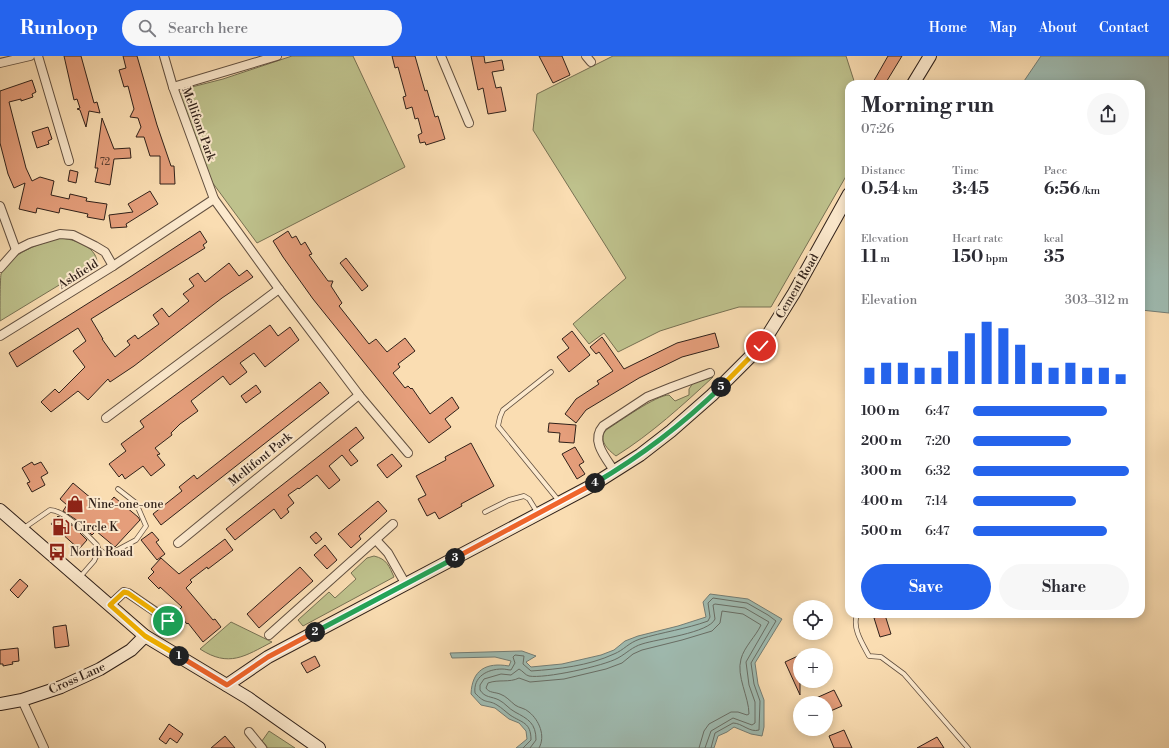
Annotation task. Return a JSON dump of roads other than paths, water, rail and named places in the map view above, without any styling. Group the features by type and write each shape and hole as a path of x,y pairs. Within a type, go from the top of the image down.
{"street":[{"path":"0,63 30,56"},
{"path":"38,56 69,161"},
{"name":"Mellifont Park","path":"164,56 173,87 214,199 279,289 359,395 408,453"},
{"path":"173,87 277,56"},
{"path":"442,56 469,123"},
{"path":"915,80 930,56"},
{"path":"113,266 214,199"},
{"name":"Cement Road","path":"227,685 268,657 615,472 671,431 712,395 761,346 794,293 845,201"},
{"path":"0,206 16,250"},
{"name":"Ashfield","path":"0,268 16,250 30,242 60,234 73,235 85,240 105,252 113,266 0,336"},
{"path":"106,418 279,289"},
{"path":"615,472 598,443 599,431 603,426 647,398 710,373"},
{"name":"Mellifont Park","path":"178,542 359,395"},
{"path":"0,510 145,636 248,698 320,748"},
{"path":"269,635 393,524"},
{"path":"376,540 388,553 405,584"},
{"path":"110,605 124,592 128,593 168,621"},
{"name":"Cross Lane","path":"0,704 22,700 61,687 100,669 132,650 145,636"},
{"path":"22,700 44,748"},
{"path":"249,732 262,748"}],"lane":[{"path":"551,372 503,410 498,426 560,502"},
{"path":"22,529 50,510 54,510 73,523 98,545 100,550 108,555 136,540 146,526 136,503 118,489"},
{"path":"485,512 509,500 524,496 529,499 538,514"},
{"path":"78,579 94,561 100,550"},
{"path":"855,618 859,637 868,656 881,657 904,674 968,748"}],"water":[{"path":"1041,56 1169,56 1169,313 1145,310 1145,80 1025,80"},
{"path":"710,594 748,599 782,619 755,663 758,684 764,700 764,727 762,736 751,734 734,727 718,736 714,748 516,748 527,739 526,731 519,723 509,719 495,708 481,705 471,694 474,679 477,674 487,667 494,665 509,666 511,661 495,657 452,658 450,653 522,651 536,656 526,662 531,667 562,664 601,655 614,650 625,641 638,636 706,617 703,602"}],"place":[{"name":"Nine-one-one","path":"75,504"},
{"name":"Circle K","path":"61,527"},
{"name":"North Road","path":"57,552"}]}
